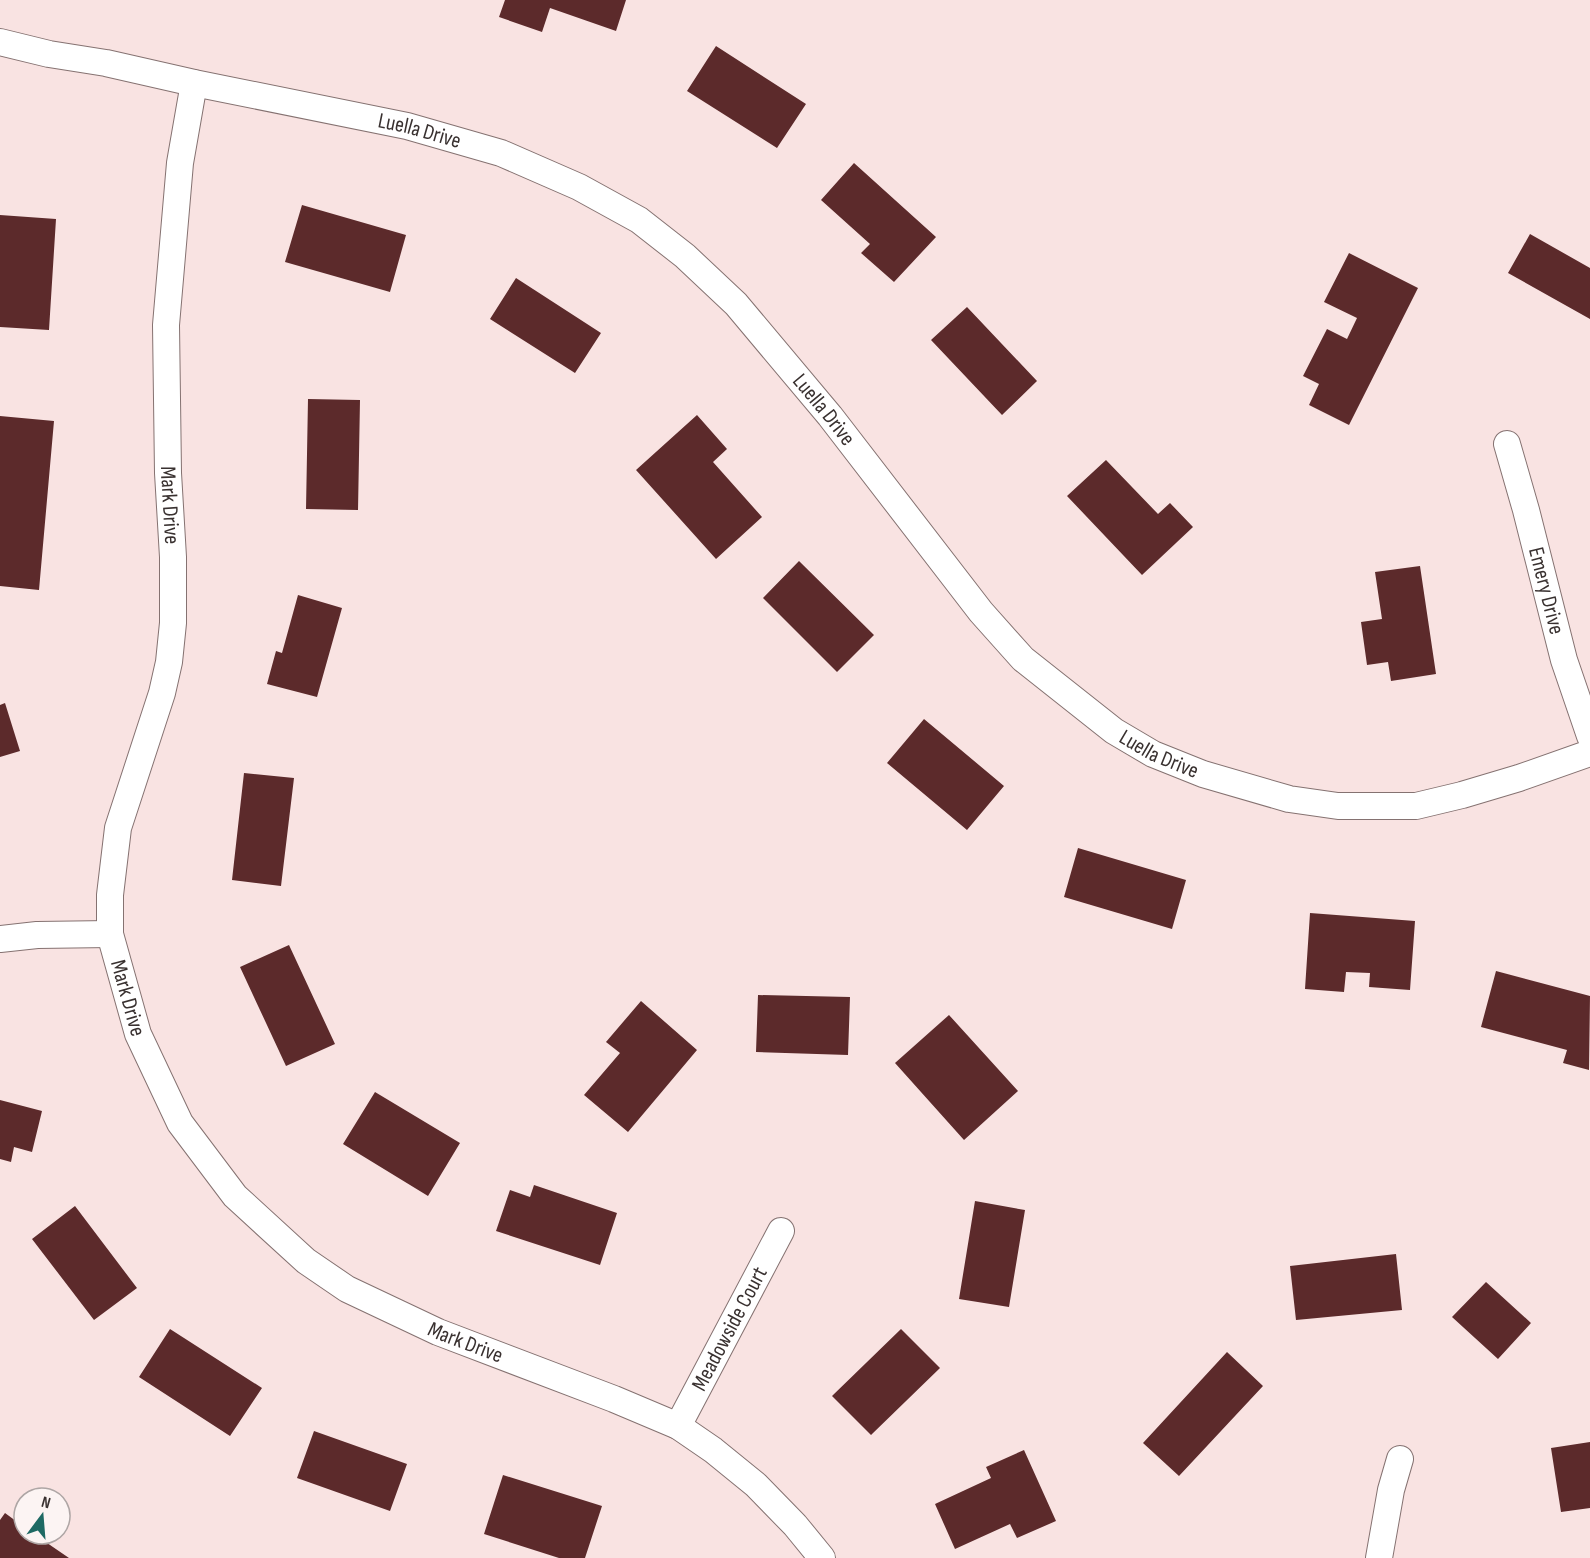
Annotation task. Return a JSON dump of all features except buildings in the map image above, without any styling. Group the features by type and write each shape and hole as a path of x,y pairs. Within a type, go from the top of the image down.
{"street":[{"name":"Luella Drive","path":"0,42 49,54 106,63 407,126 501,153 579,188 639,220 685,256 736,304 830,416 981,612 1023,659 1114,731 1153,754 1213,777 1289,799 1338,806 1416,806 1519,778 1590,753"},
{"name":"Mark Drive","path":"194,83 180,163 165,325 168,473 173,557 173,623 169,663 162,693 118,828 110,895 110,934 138,1034 180,1123 235,1196 306,1262 347,1289 438,1332 614,1399 678,1426 713,1450 756,1485 795,1525 822,1558"},
{"name":"Emery Drive","path":"1507,444 1564,660 1590,736"},
{"path":"0,939 37,935 110,934"},
{"name":"Meadowside Court","path":"678,1426 782,1231"},
{"path":"1379,1558 1391,1490 1400,1459"}]}
